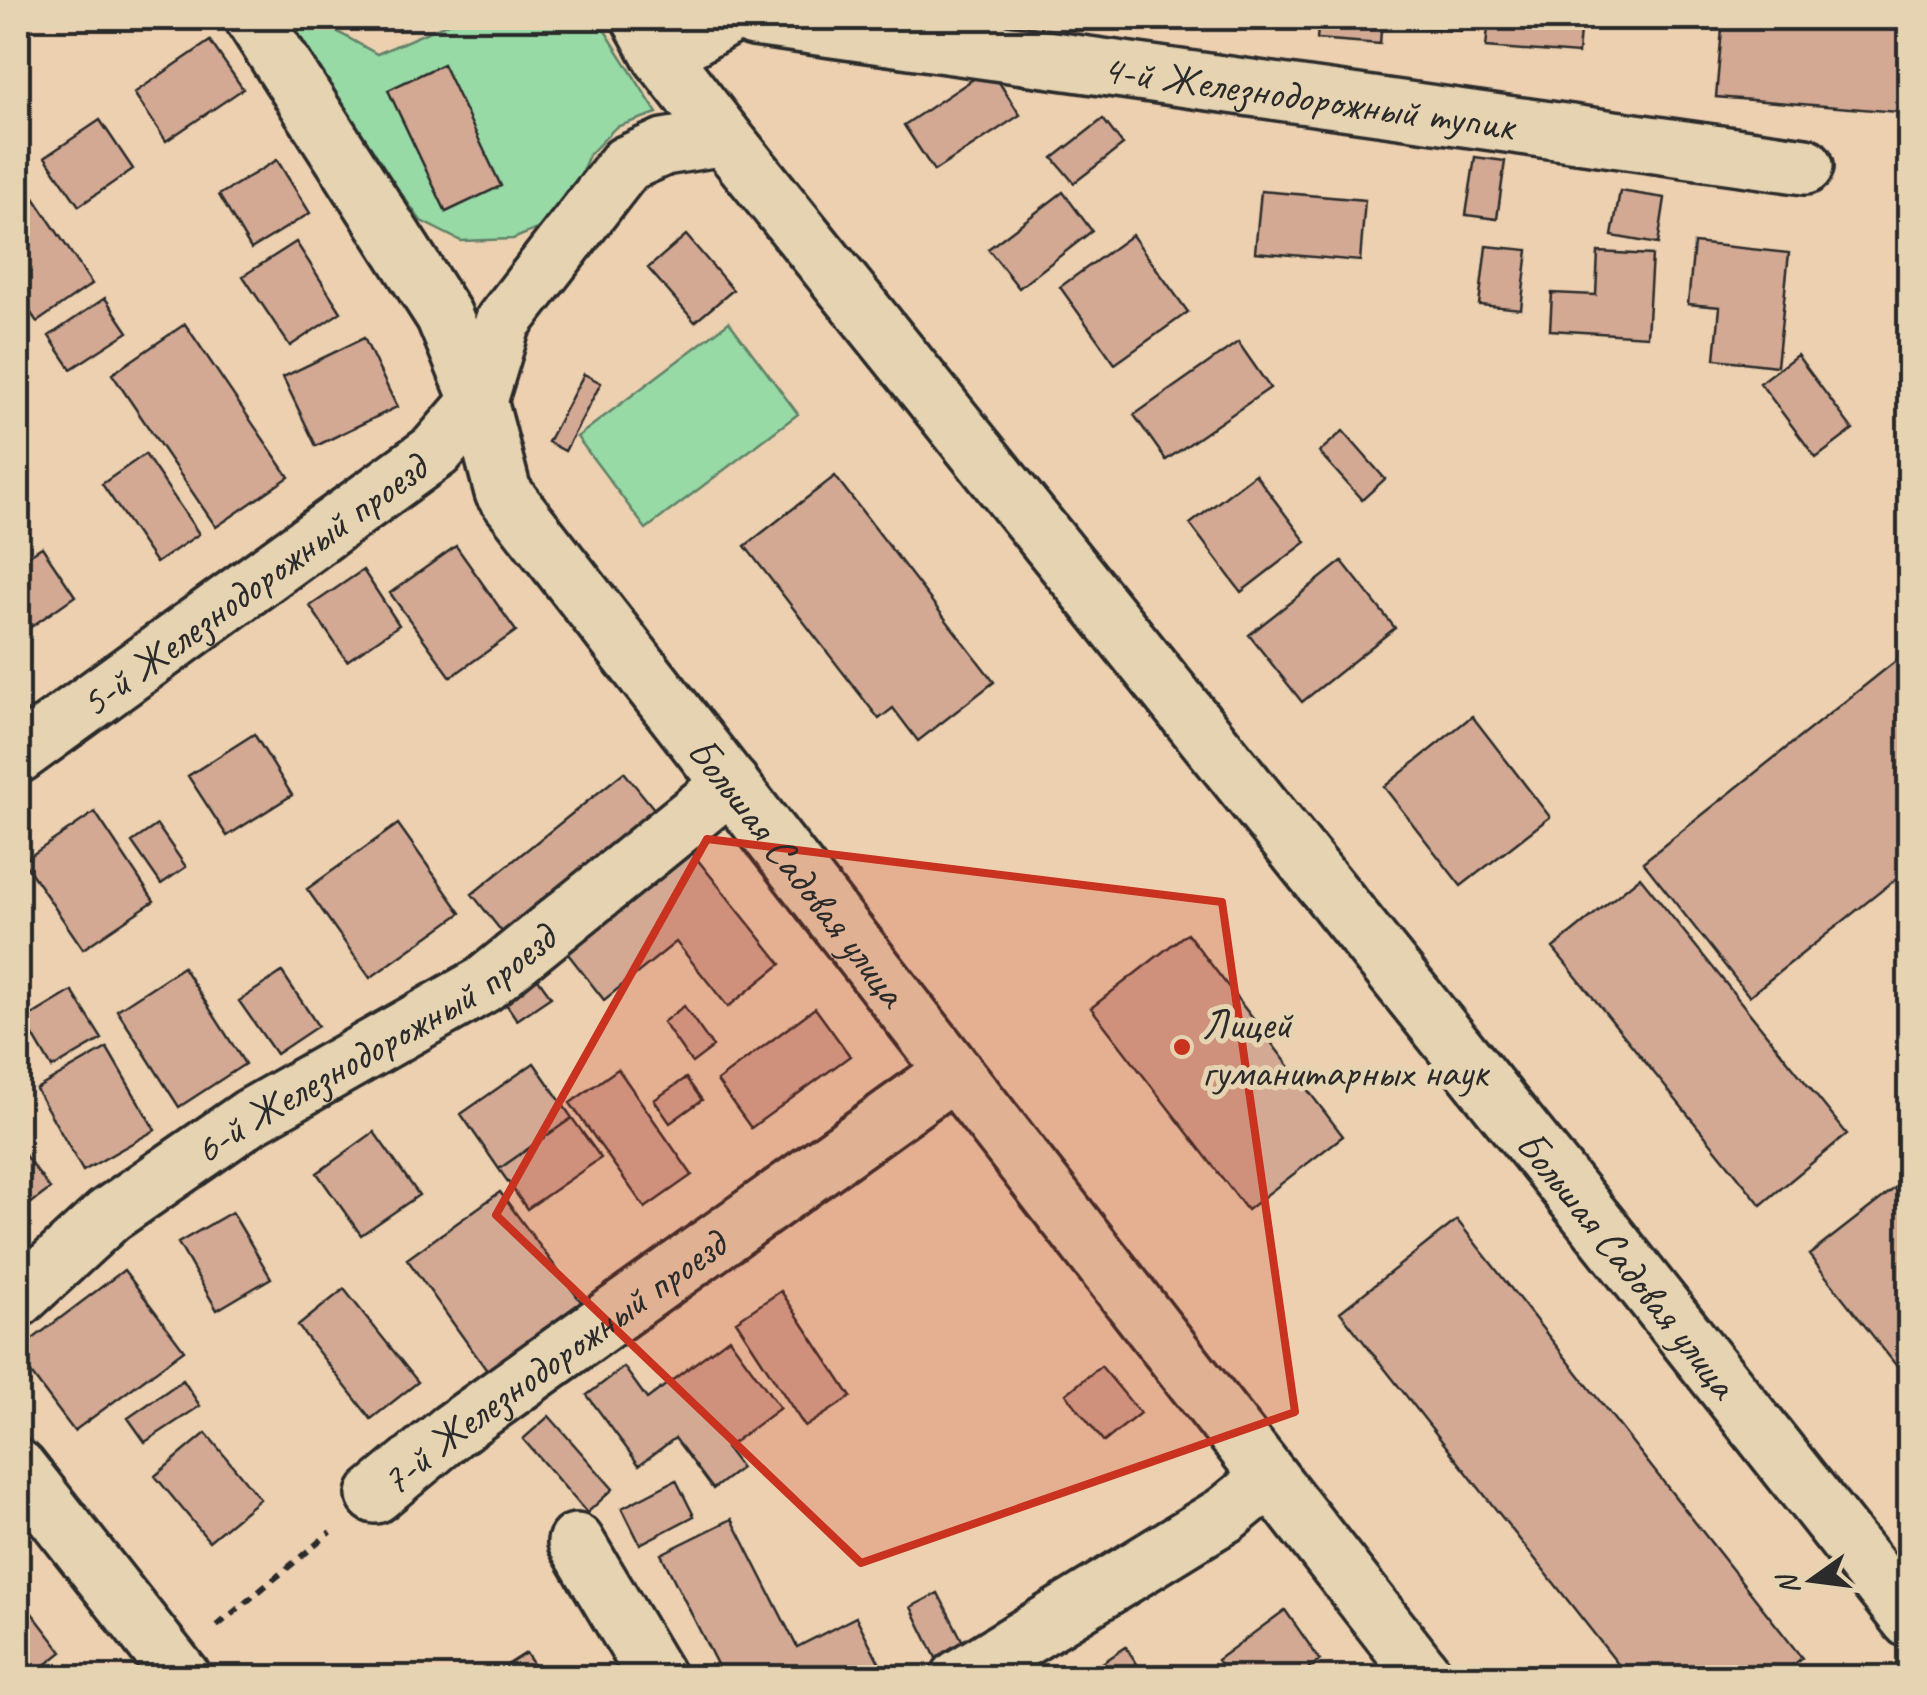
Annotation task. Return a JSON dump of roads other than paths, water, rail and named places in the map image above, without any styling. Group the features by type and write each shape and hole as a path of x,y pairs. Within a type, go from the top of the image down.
{"street":[{"name":"Большая Садовая улица","path":"253,18 444,316 479,401 504,492 1426,1678"},
{"path":"651,37 726,18"},
{"name":"4-й Железнодорожный тупик","path":"754,18 1805,166"},
{"name":"Большая Садовая улица","path":"651,37 724,136 1589,1213 1908,1618"},
{"path":"479,401 504,322 626,164 664,147 724,136"},
{"name":"5-й Железнодорожный проезд","path":"18,755 436,451 479,401"},
{"name":"6-й Железнодорожный проезд","path":"18,1299 108,1214 250,1117 483,985 731,784"},
{"name":"7-й Железнодорожный проезд","path":"375,1495 452,1431 953,1072"},
{"path":"18,1468 180,1676"},
{"path":"958,1678 1226,1514 1270,1478"},
{"path":"576,1542 657,1678"}],"place":[{"name":"Лицей гуманитарных наук","path":"1182,1047"}]}
